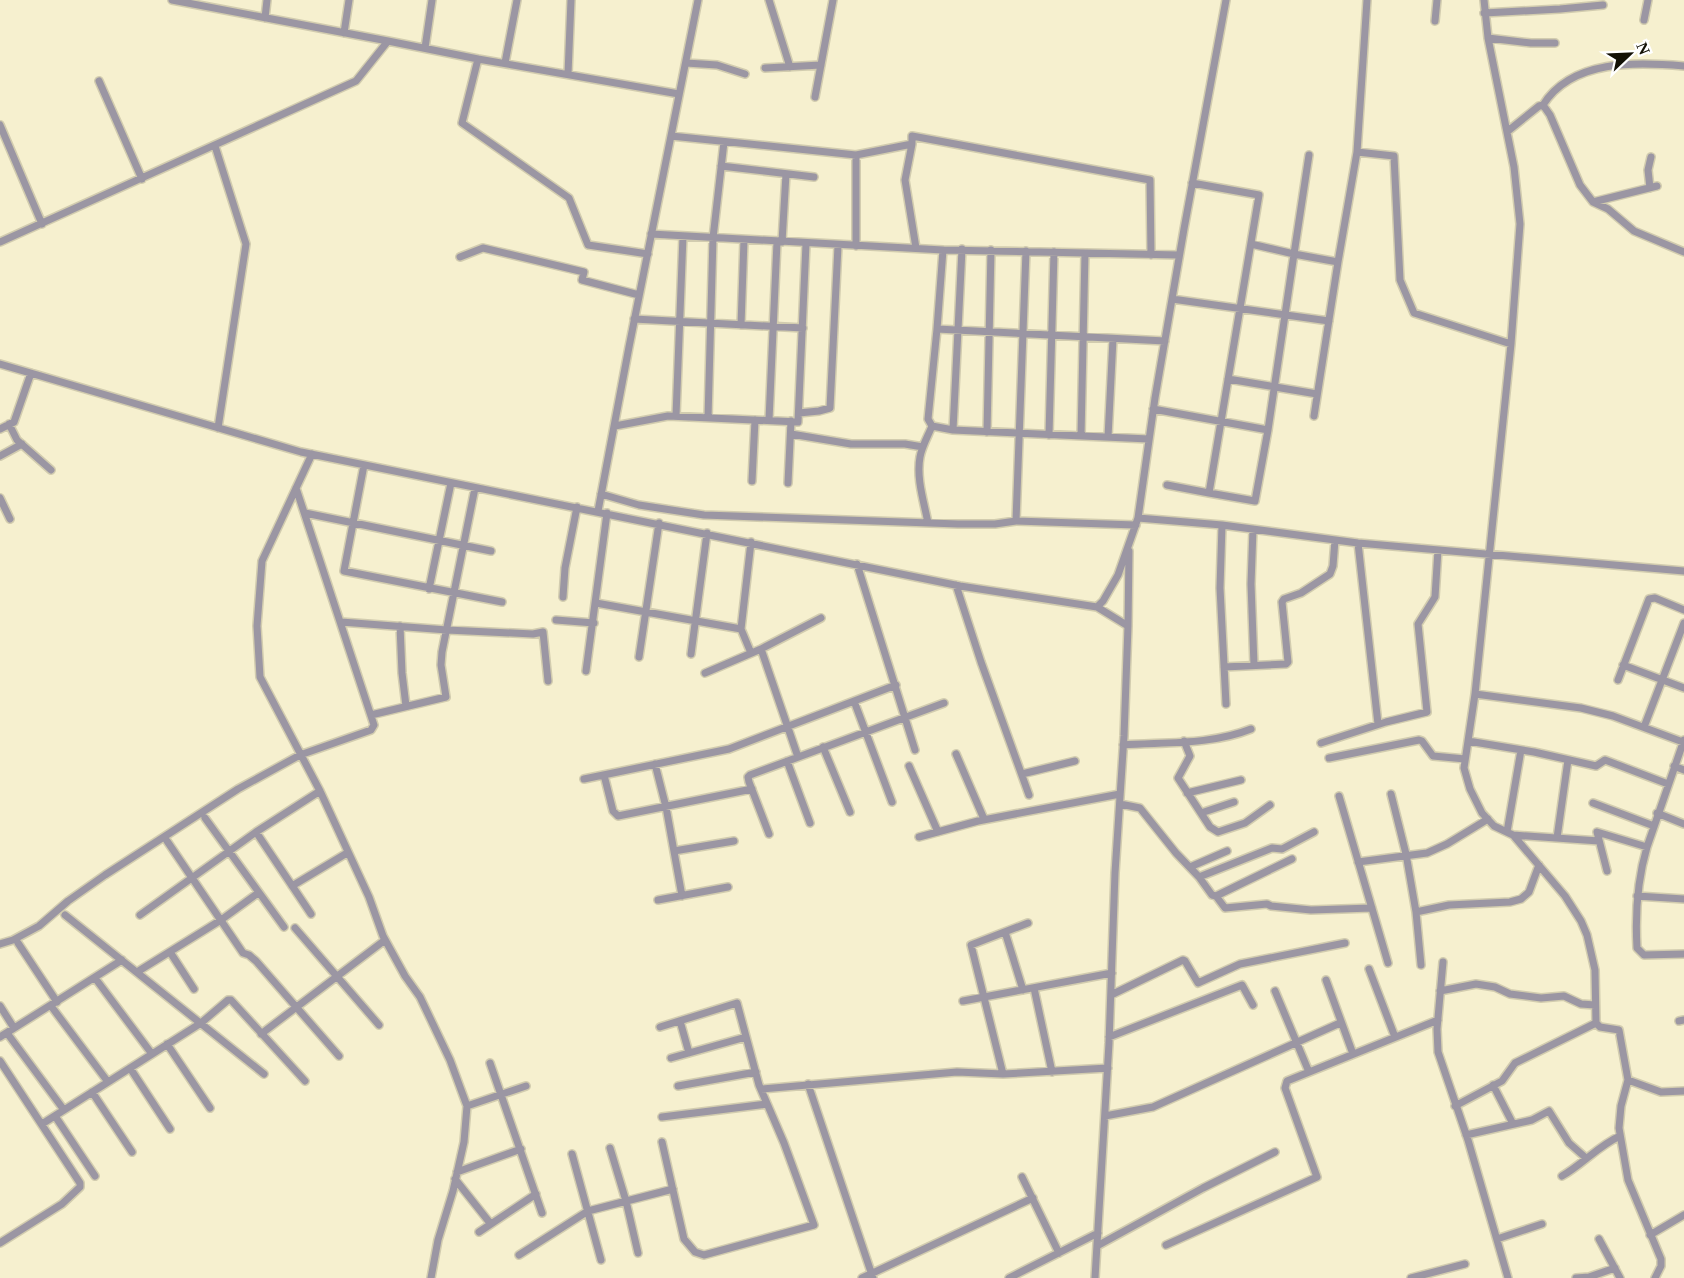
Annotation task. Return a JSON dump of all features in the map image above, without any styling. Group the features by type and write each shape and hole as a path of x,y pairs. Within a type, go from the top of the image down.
{"street":[{"path":"172,0 207,3 265,18 478,59 680,94"},
{"path":"265,18 267,0"},
{"path":"344,33 349,0"},
{"path":"425,48 432,0"},
{"path":"505,63 517,0"},
{"path":"568,74 571,0"},
{"path":"598,511 698,0"},
{"path":"769,0 790,67"},
{"path":"815,97 833,0"},
{"path":"1097,607 1118,575 1137,521 1164,341 1226,0"},
{"path":"1314,416 1357,152 1367,0"},
{"path":"1435,21 1437,0"},
{"path":"1484,0 1488,38 1514,167 1520,224 1511,344 1475,694 1464,768 1470,789 1482,813 1494,826 1510,834 1539,865 1565,896 1587,935 1595,970 1596,1023 1600,1027 1619,1030 1628,1080 1621,1106 1620,1136 1628,1180 1661,1259 1661,1266 1655,1278"},
{"path":"1644,20 1648,0"},
{"path":"1484,13 1603,5"},
{"path":"1488,38 1555,43"},
{"path":"0,242 356,81 388,41"},
{"path":"478,59 462,123 569,198 588,245 648,254"},
{"path":"686,63 717,65 745,74"},
{"path":"1508,131 1543,105 1546,99 1570,79 1589,70 1650,63 1684,66"},
{"path":"765,68 820,65"},
{"path":"99,81 142,179"},
{"path":"1543,105 1550,115 1580,185 1593,202 1608,209 1634,231 1684,252"},
{"path":"0,125 42,224"},
{"path":"671,136 856,155 912,144"},
{"path":"916,248 905,180 912,136 1150,180 1151,255"},
{"path":"708,418 713,238 724,142"},
{"path":"215,146 246,244 218,428"},
{"path":"1357,152 1394,156 1400,280 1414,313 1511,344"},
{"path":"856,155 856,246"},
{"path":"1167,485 1255,501 1268,430 1309,155"},
{"path":"1593,202 1653,187 1648,170 1651,157"},
{"path":"721,166 814,177"},
{"path":"769,420 773,326 786,174"},
{"path":"1192,183 1259,195 1209,493"},
{"path":"651,234 838,246 1179,255"},
{"path":"676,416 683,236"},
{"path":"741,325 744,240"},
{"path":"615,426 669,416 798,422 806,244"},
{"path":"1251,244 1338,262"},
{"path":"799,413 830,408 838,246"},
{"path":"460,257 483,248 584,272 582,280 639,295"},
{"path":"953,430 962,249"},
{"path":"943,250 928,419 932,426 953,430 1149,439"},
{"path":"987,432 991,250"},
{"path":"1016,520 1026,251"},
{"path":"1049,435 1054,252"},
{"path":"1081,436 1085,253"},
{"path":"1172,299 1329,321"},
{"path":"634,319 803,328"},
{"path":"937,329 1164,341"},
{"path":"1108,437 1113,339"},
{"path":"0,364 312,454 956,585 1097,607 1128,626"},
{"path":"0,429 14,422 31,373"},
{"path":"1228,379 1317,394"},
{"path":"1153,409 1268,430"},
{"path":"752,481 755,420"},
{"path":"788,483 792,421"},
{"path":"9,424 17,440 51,470"},
{"path":"928,523 919,475 920,456 932,426"},
{"path":"791,434 851,444 905,444 923,447"},
{"path":"0,456 22,444"},
{"path":"312,454 262,561 257,626 260,677 320,791 369,897 385,940 420,997 450,1060 467,1106 464,1142 438,1240 431,1278"},
{"path":"364,465 344,571 502,602"},
{"path":"429,589 451,483"},
{"path":"0,944 13,940 39,926 68,901 221,799 300,754 371,730 374,725 371,715 296,488"},
{"path":"371,715 446,697 441,665 475,488"},
{"path":"602,494 639,505 704,515 928,523 987,524 1016,520 1137,521 1222,525 1358,543 1684,571"},
{"path":"0,498 10,519"},
{"path":"563,597 565,568 577,507"},
{"path":"305,513 491,551"},
{"path":"586,671 607,513"},
{"path":"639,657 658,524"},
{"path":"1222,525 1220,588 1226,704"},
{"path":"1253,529 1251,584 1254,665"},
{"path":"691,654 707,533"},
{"path":"1224,668 1284,665 1288,662 1282,602 1330,574 1333,566 1335,540"},
{"path":"751,542 741,629 751,653"},
{"path":"1358,543 1378,724"},
{"path":"1095,1278 1108,1068 1115,873 1128,626 1129,546"},
{"path":"1321,743 1378,724 1427,712 1418,624 1435,597 1438,550"},
{"path":"856,564 915,750"},
{"path":"956,585 1029,795"},
{"path":"1618,680 1649,599 1655,598 1684,610"},
{"path":"596,603 741,629"},
{"path":"705,673 761,649 821,618"},
{"path":"556,620 594,623"},
{"path":"340,622 447,630 532,634 543,632 548,681"},
{"path":"1644,727 1684,623"},
{"path":"400,626 406,706"},
{"path":"761,649 786,728 798,757"},
{"path":"1623,665 1684,688"},
{"path":"584,779 729,749 896,685"},
{"path":"1475,694 1581,708 1613,716 1684,741 1640,870 1637,896 1637,948 1640,952 1644,955 1684,954"},
{"path":"854,701 892,802"},
{"path":"769,834 748,777 750,775 944,702"},
{"path":"1123,745 1218,738 1251,729"},
{"path":"1329,758 1419,740 1433,756 1465,759"},
{"path":"1184,741 1190,756 1178,778 1210,828 1218,832 1245,823 1270,805"},
{"path":"1468,741 1596,766 1605,760 1668,784"},
{"path":"823,747 850,812"},
{"path":"1510,834 1521,750"},
{"path":"956,754 984,819"},
{"path":"1557,838 1568,760"},
{"path":"787,761 810,823"},
{"path":"1022,774 1075,761"},
{"path":"655,764 666,807 682,896"},
{"path":"909,766 938,832"},
{"path":"1674,766 1684,770"},
{"path":"604,775 613,812 618,816 752,789"},
{"path":"1187,793 1241,780"},
{"path":"140,915 256,832 320,791"},
{"path":"919,837 984,819 1120,794"},
{"path":"1391,794 1406,855 1416,912 1421,965"},
{"path":"1339,796 1388,963"},
{"path":"1201,813 1234,802"},
{"path":"1593,803 1654,826"},
{"path":"1120,804 1140,808 1225,908 1267,904 1311,910 1372,908"},
{"path":"1658,813 1684,824"},
{"path":"205,818 284,927"},
{"path":"1359,862 1427,853 1447,844 1488,819"},
{"path":"256,832 311,914"},
{"path":"1199,877 1272,848 1282,849 1314,832"},
{"path":"1607,871 1598,832 1647,847"},
{"path":"1510,834 1599,841"},
{"path":"167,841 243,953 255,961 339,1056"},
{"path":"674,851 734,841"},
{"path":"1190,867 1227,851"},
{"path":"292,886 348,853"},
{"path":"1216,896 1292,859"},
{"path":"1416,912 1449,905 1510,902 1521,899 1529,892 1539,865"},
{"path":"658,900 728,887"},
{"path":"137,972 222,920 258,894"},
{"path":"1637,896 1684,899"},
{"path":"65,915 264,1074"},
{"path":"1004,1074 971,945 1028,923"},
{"path":"295,928 379,1025"},
{"path":"1005,932 1023,990"},
{"path":"261,1034 385,940"},
{"path":"1111,995 1183,960 1198,983 1240,964 1345,943"},
{"path":"18,944 54,1004 108,1082"},
{"path":"170,952 194,989"},
{"path":"64,1110 3,1035 122,960"},
{"path":"1443,962 1438,1052 1466,1135 1508,1278"},
{"path":"1369,969 1395,1037"},
{"path":"963,1001 1112,973"},
{"path":"94,978 152,1054"},
{"path":"1326,980 1353,1054"},
{"path":"1440,991 1476,984 1495,987 1510,994 1541,998 1564,996 1581,1004 1595,1005"},
{"path":"1109,1037 1242,985 1253,1005"},
{"path":"1034,988 1052,1072"},
{"path":"1275,990 1309,1072"},
{"path":"42,1124 201,1023 228,1000 231,1000 305,1081"},
{"path":"660,1027 737,1004 761,1089 814,1225 704,1255 695,1252 684,1239 662,1142"},
{"path":"0,1006 14,1028"},
{"path":"1166,1245 1317,1178 1286,1088 1287,1081 1438,1020"},
{"path":"680,1021 688,1053"},
{"path":"1105,1116 1153,1107 1340,1023"},
{"path":"1455,1106 1502,1081 1515,1063 1596,1023"},
{"path":"671,1058 746,1037"},
{"path":"167,1044 210,1108"},
{"path":"0,1061 80,1183 80,1188 62,1204 0,1243"},
{"path":"490,1063 542,1213"},
{"path":"130,1068 170,1130"},
{"path":"761,1089 957,1072 1004,1074 1108,1068"},
{"path":"678,1086 756,1072"},
{"path":"1628,1080 1661,1092 1684,1091"},
{"path":"807,1084 872,1276"},
{"path":"1493,1085 1513,1124"},
{"path":"467,1106 526,1086"},
{"path":"92,1092 132,1152"},
{"path":"662,1117 767,1104"},
{"path":"1466,1135 1532,1120 1549,1112 1569,1143 1586,1158"},
{"path":"55,1116 95,1176"},
{"path":"1562,1176 1579,1166 1605,1143 1620,1136"},
{"path":"610,1148 626,1201 638,1253"},
{"path":"456,1176 521,1149"},
{"path":"1097,1246 1275,1152"},
{"path":"572,1154 601,1260"},
{"path":"456,1176 490,1223"},
{"path":"1022,1177 1059,1252"},
{"path":"519,1255 588,1211 673,1189"},
{"path":"479,1232 536,1194"},
{"path":"862,1278 872,1276 1033,1198"},
{"path":"1650,1235 1684,1215"},
{"path":"1497,1239 1542,1224"},
{"path":"1009,1278 1098,1233"},
{"path":"1599,1239 1620,1278"},
{"path":"1411,1278 1430,1275 1465,1264"},
{"path":"1576,1278 1589,1277 1615,1268"}]}
